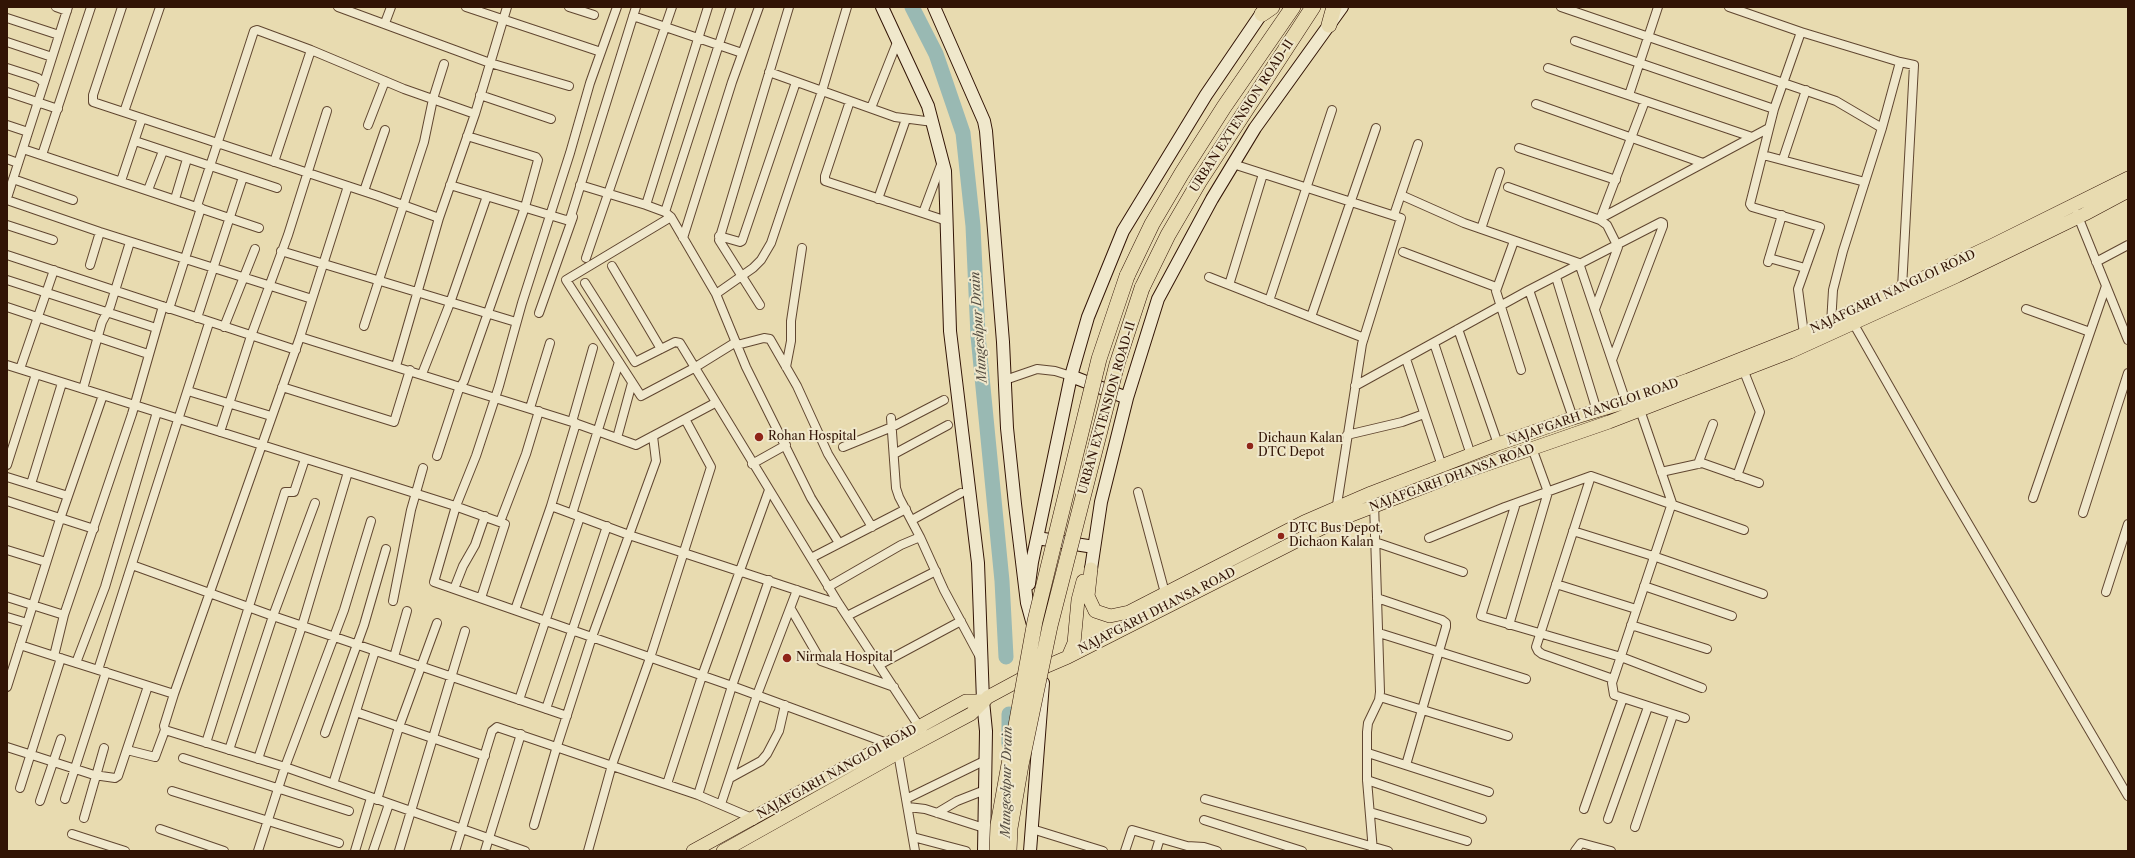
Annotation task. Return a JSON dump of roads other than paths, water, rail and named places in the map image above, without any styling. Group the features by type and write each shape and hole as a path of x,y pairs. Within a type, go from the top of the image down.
{"highway":[{"name":"URBAN EXTENSION ROAD-II","path":"997,851 998,825 1035,621 1099,359 1127,276 1152,224 1182,173 1224,107 1294,7"},
{"name":"URBAN EXTENSION ROAD-II","path":"1009,851 1010,828 1020,772 1050,626 1117,364 1142,288 1168,235 1199,182 1313,7"},
{"path":"1329,25 1334,7"}],"main road":[{"name":"NAJAFGARH NANGLOI ROAD","path":"1091,569 1088,596 1095,611 1102,614 1116,615 1129,612 1164,593 1248,557 1336,508 1371,493 1498,444 1573,418 1597,411 1634,404 1804,334 1832,326 1850,318 1902,288 1972,262 2076,212 2128,178"},
{"path":"2076,212 2128,191"},
{"path":"1850,318 1972,262"},
{"name":"NAJAFGARH DHANSA ROAD","path":"1068,657 1248,557 1447,478 1532,448 1634,404 1743,369 1790,352 1832,326"},
{"path":"1068,657 1074,644 1078,600 1082,581 1091,569"},
{"name":"NAJAFGARH NANGLOI ROAD","path":"693,851 887,743 923,732 971,714 983,700 1043,667 1068,657"},
{"name":"NAJAFGARH NANGLOI ROAD","path":"723,851 898,753 923,732"}],"street":[{"path":"56,7 68,9 7,199 130,242 312,299"},
{"path":"42,156 91,7"},
{"path":"122,7 92,99 97,104 364,191 439,218"},
{"path":"124,112 160,7"},
{"path":"338,7 490,63 569,86"},
{"path":"384,23 391,7"},
{"path":"466,7 601,52"},
{"path":"396,366 439,218 475,114 507,7"},
{"path":"569,7 594,16"},
{"path":"617,7 601,52 549,215 476,456 456,506 433,580 454,589 732,686 887,743"},
{"path":"539,313 573,217 580,184 636,7"},
{"path":"586,258 672,7"},
{"path":"646,205 708,7"},
{"path":"731,7 668,215 566,280 641,396 737,344 764,338 770,339 786,366 828,454 872,526"},
{"path":"683,238 758,7"},
{"path":"760,305 719,241 789,7"},
{"path":"716,294 761,260 771,243 822,91 847,7"},
{"path":"882,7 928,106 945,171 950,331 978,563 983,700 986,731 984,851"},
{"path":"934,7 984,121 1005,380 1007,428 1027,603 1043,667 1030,851"},
{"path":"1091,569 1101,502 1127,398 1158,299 1212,199 1263,116 1342,7"},
{"path":"1561,7 1836,101 1882,128"},
{"path":"1630,95 1658,7"},
{"path":"1729,7 1801,32 1914,65 1902,288"},
{"path":"1027,603 1037,538 1071,376 1088,317 1123,232 1206,95 1267,9"},
{"path":"633,16 742,53"},
{"path":"7,18 59,35"},
{"path":"20,788 57,657 64,615 94,529 134,405 156,328 166,308 184,259 217,143 254,31 257,30 311,50 385,81 475,114"},
{"path":"1801,32 1774,109 1750,204 1752,207 1820,227 1798,289 1804,334"},
{"path":"871,108 898,40"},
{"path":"1575,41 1774,109"},
{"path":"7,42 52,57"},
{"path":"274,162 311,50"},
{"path":"1832,326 1833,290 1882,128 1900,62"},
{"path":"364,326 402,205 424,142 433,99 444,64"},
{"path":"7,68 38,78 44,83"},
{"path":"1548,68 1752,137"},
{"path":"769,72 906,119 933,122"},
{"path":"368,126 385,81"},
{"path":"720,236 740,242 744,237 796,82"},
{"path":"1783,159 1806,90"},
{"path":"7,92 58,108"},
{"path":"480,95 551,119"},
{"path":"850,101 824,179 828,183 947,221"},
{"path":"1601,219 1646,101"},
{"path":"1536,104 1703,163"},
{"path":"1269,300 1332,110"},
{"path":"220,432 250,336 282,251 327,111"},
{"path":"121,182 142,118"},
{"path":"878,199 906,119"},
{"path":"7,125 28,132"},
{"path":"1311,317 1352,202 1376,128"},
{"path":"1601,219 1769,128"},
{"path":"364,191 385,130"},
{"path":"437,456 460,386 526,208 537,158 467,136"},
{"path":"135,141 277,188"},
{"path":"1394,215 1418,144"},
{"path":"1519,148 1616,180"},
{"path":"23,149 259,228"},
{"path":"148,190 163,151"},
{"path":"1763,155 1783,159 1865,182"},
{"path":"7,159 18,163"},
{"path":"175,199 187,159"},
{"path":"923,213 943,161"},
{"path":"1233,164 1399,216 1402,220 1364,338 1347,435 1336,508 1336,521"},
{"path":"1481,229 1500,172"},
{"path":"1229,285 1263,174"},
{"path":"197,318 231,219 243,177"},
{"path":"13,179 73,200"},
{"path":"450,184 566,220 573,217"},
{"path":"580,184 646,205 668,215 716,294 746,367 811,498 839,544"},
{"path":"127,750 155,757 165,730 164,726 174,694 208,593 296,350 348,186"},
{"path":"1508,187 1601,219 1607,225 1618,244 1613,263 1595,309"},
{"path":"1401,195 1481,229 1579,264"},
{"path":"422,374 450,303 487,196"},
{"path":"2076,212 2128,340"},
{"path":"1782,215 1769,260 1805,268"},
{"path":"1355,386 1529,290 1657,222 1664,224 1612,360"},
{"path":"7,225 53,240"},
{"path":"90,265 100,232"},
{"path":"1514,241 1496,287 1496,294 1521,370"},
{"path":"83,389 102,322 109,312 130,242"},
{"path":"2096,262 2128,245"},
{"path":"786,366 791,341 791,321 802,248"},
{"path":"224,327 256,249"},
{"path":"282,251 516,322"},
{"path":"1403,252 1496,287"},
{"path":"7,255 296,350"},
{"path":"1579,264 1612,360 1634,404 1662,472 1672,503 1613,679 1614,695 1685,718"},
{"path":"612,266 661,349"},
{"path":"20,369 54,270"},
{"path":"1209,277 1364,338"},
{"path":"1556,277 1597,411"},
{"path":"7,280 156,328"},
{"path":"585,283 633,361 636,362 678,342 828,587 923,732"},
{"path":"2033,498 2106,286"},
{"path":"1529,290 1573,418"},
{"path":"7,307 148,354"},
{"path":"2026,309 2090,332"},
{"path":"1850,318 2128,796"},
{"path":"65,799 75,769 132,565 209,322"},
{"path":"1458,330 1498,444"},
{"path":"300,337 574,422 639,445 715,403"},
{"path":"530,408 550,343"},
{"path":"1434,343 1471,455"},
{"path":"516,610 551,506 593,348"},
{"path":"1406,359 1442,466"},
{"path":"520,700 546,620 618,362"},
{"path":"7,365 456,506 500,522 505,526 481,598"},
{"path":"1005,380 1037,369 1056,371 1127,398"},
{"path":"1737,476 1760,412 1743,369"},
{"path":"282,387 394,422 410,370"},
{"path":"2083,513 2128,373"},
{"path":"7,465 9,453 36,374"},
{"path":"31,484 62,383"},
{"path":"617,438 632,383"},
{"path":"188,391 271,416"},
{"path":"7,687 60,519 103,395"},
{"path":"843,447 891,422 944,400"},
{"path":"500,522 523,461 538,411"},
{"path":"76,663 105,586 157,412"},
{"path":"1347,435 1402,422 1424,414"},
{"path":"588,851 612,765 650,658 711,468 685,419"},
{"path":"891,422 896,488 982,662"},
{"path":"894,454 948,424"},
{"path":"1698,464 1713,424"},
{"path":"534,825 557,746 592,637 656,461 653,436"},
{"path":"752,464 786,445"},
{"path":"1509,625 1548,492 1532,448"},
{"path":"206,743 285,492 294,492 305,459"},
{"path":"1662,472 1698,464 1705,464 1759,483"},
{"path":"393,601 423,468"},
{"path":"258,759 302,626 348,472"},
{"path":"1591,476 1536,647 1538,651 1613,679"},
{"path":"1429,538 1516,503 1591,476 1672,503 1744,530"},
{"path":"7,477 68,496"},
{"path":"667,784 738,570 769,490"},
{"path":"1138,492 1164,593"},
{"path":"912,520 961,493"},
{"path":"1371,493 1375,506 1380,697 1368,723 1367,780 1372,849"},
{"path":"7,502 94,529"},
{"path":"1516,503 1480,614 1484,618 1621,657 1702,688"},
{"path":"229,750 273,616 315,504"},
{"path":"551,506 629,535 839,604"},
{"path":"811,558 906,509"},
{"path":"454,589 486,516"},
{"path":"258,851 285,767 333,637 371,521"},
{"path":"2106,592 2128,524"},
{"path":"546,709 571,630 607,526"},
{"path":"1573,531 1653,556 1763,594"},
{"path":"828,587 901,545 920,537"},
{"path":"1037,538 1094,547"},
{"path":"1375,542 1463,572"},
{"path":"325,733 364,625 386,549"},
{"path":"7,550 46,562"},
{"path":"132,565 248,608 567,716"},
{"path":"847,616 936,571"},
{"path":"698,794 732,686 769,580"},
{"path":"1556,584 1636,609"},
{"path":"1644,586 1732,616"},
{"path":"722,804 757,695 797,590"},
{"path":"7,597 64,615"},
{"path":"1377,598 1442,620 1446,623 1446,628 1406,765"},
{"path":"790,609 821,661 894,687"},
{"path":"394,657 407,611"},
{"path":"7,617 28,623"},
{"path":"879,665 961,621"},
{"path":"355,851 437,623"},
{"path":"1631,625 1707,649"},
{"path":"399,851 412,812 465,631"},
{"path":"1379,633 1526,679"},
{"path":"20,645 174,694"},
{"path":"333,784 375,651"},
{"path":"7,747 96,776 115,778 118,776 148,686"},
{"path":"1380,697 1508,736"},
{"path":"1584,809 1623,698"},
{"path":"730,778 761,760 767,754 778,731 785,705"},
{"path":"1608,819 1648,707"},
{"path":"356,712 485,756"},
{"path":"1635,828 1673,715"},
{"path":"455,851 493,728 497,727 698,794 752,818 758,831"},
{"path":"165,730 285,767 524,851"},
{"path":"485,851 521,734"},
{"path":"40,802 52,762 61,739"},
{"path":"84,818 104,748"},
{"path":"898,753 915,851"},
{"path":"1368,753 1489,792"},
{"path":"183,758 349,811"},
{"path":"907,803 986,760"},
{"path":"1367,780 1482,819"},
{"path":"937,813 942,808 985,790"},
{"path":"172,791 339,843"},
{"path":"1205,799 1372,849 1388,851"},
{"path":"907,803 984,828"},
{"path":"373,851 389,804"},
{"path":"1370,812 1467,841"},
{"path":"1204,820 1302,851"},
{"path":"160,829 224,851"},
{"path":"1032,829 1103,851"},
{"path":"1125,851 1132,830 1160,838 1186,849 1204,847 1217,851"},
{"path":"72,834 125,851"},
{"path":"913,837 966,851"},
{"path":"1156,851 1160,838"},
{"path":"1575,851 1581,843 1611,851"}],"waterway":[{"name":"Mungeshpur Drain","path":"912,7 936,54 963,133 973,226 978,336 1002,581 1006,657"},
{"name":"Mungeshpur Drain","path":"1009,714 1009,744"}],"place":[{"name":"Rohan Hospital","path":"759,437"},
{"name":"Dichaun Kalan DTC Depot","path":"1250,446"},
{"name":"DTC Bus Depot, Dichaon Kalan","path":"1281,536"},
{"name":"Nirmala Hospital","path":"787,658"}]}
